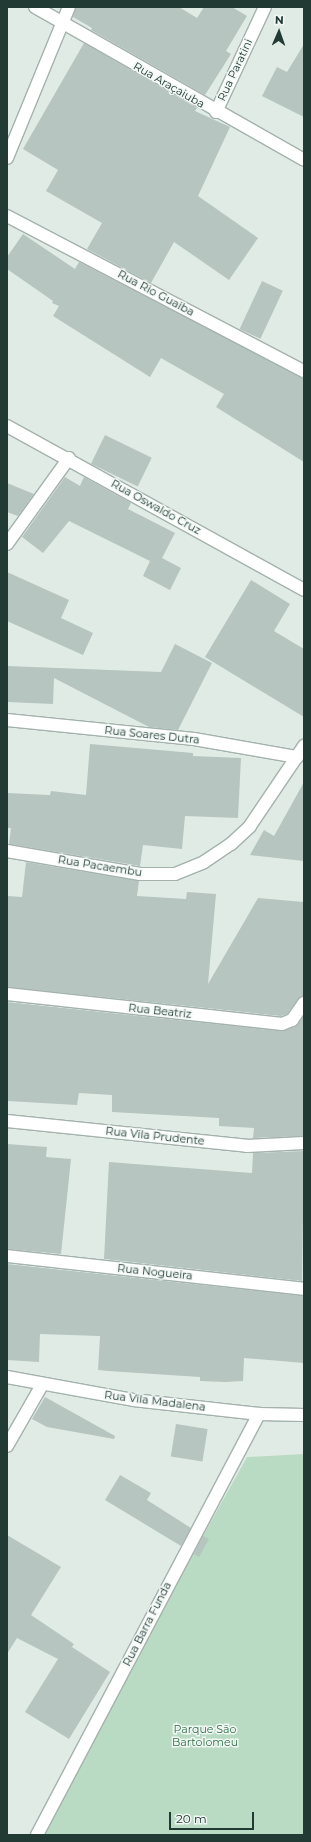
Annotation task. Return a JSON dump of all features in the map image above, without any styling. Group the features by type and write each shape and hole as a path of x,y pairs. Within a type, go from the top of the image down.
{"street":[{"name":"Rua Araçaiuba","path":"35,7 216,112 304,160"},
{"path":"7,158 64,24 69,7"},
{"name":"Rua Paratini","path":"216,112 265,7"},
{"name":"Rua Rio Guaiba","path":"7,216 304,371"},
{"name":"Rua Oswaldo Cruz","path":"7,426 69,458 304,590"},
{"path":"7,544 69,458"},
{"name":"Rua Soares Dutra","path":"7,720 194,739 297,758"},
{"name":"Rua Pacaembu","path":"7,852 140,874 175,874 204,862 231,844 250,826 304,746"},
{"name":"Rua Beatriz","path":"7,994 282,1024 292,1020 304,1003"},
{"name":"Rua Vila Prudente","path":"7,1121 247,1146 304,1143"},
{"name":"Rua Nogueira","path":"7,1256 304,1288"},
{"name":"Rua Vila Madalena","path":"7,1377 42,1385 133,1400 259,1414 304,1415"},
{"path":"7,1446 42,1385"},
{"name":"Rua Barra Funda","path":"37,1835 259,1414"}],"green space":[{"name":"Parque São Bartolomeu","path":"304,1454 304,1835 36,1835 247,1457"}],"building":[{"path":"76,7 179,7 197,18 204,7 232,7 247,16 226,51 231,54 205,95 91,30 92,28 73,17"},
{"path":"84,43 197,108 195,111 230,127 198,196 258,238 229,280 174,242 151,283 87,249 102,223 46,191 58,170 23,149"},
{"path":"304,44 304,117 262,96 277,67 287,72"},
{"path":"23,234 75,269 79,262 304,378 304,462 216,407 224,394 161,358 150,377 53,316 59,306 52,303 53,301 7,269 7,257"},
{"path":"262,281 283,291 260,339 240,329"},
{"path":"105,435 152,458 138,487 91,464"},
{"path":"65,477 80,486 84,477 131,503 128,509 175,533 162,558 181,568 170,590 143,576 150,561 69,521 43,553 22,537"},
{"path":"7,483 34,494 18,516 7,512"},
{"path":"7,572 69,600 61,618 93,633 83,655 7,621"},
{"path":"251,580 290,604 274,631 304,649 304,717 205,657"},
{"path":"175,644 212,663 178,730 149,727 54,678 53,704 7,702 7,666 161,672"},
{"path":"90,744 193,753 193,756 241,758 238,818 185,816 182,849 143,845 140,866 9,844 11,828 7,828 7,793 50,795 51,791 86,795"},
{"path":"304,782 304,861 250,855 264,830 274,836"},
{"path":"26,862 139,881 137,896 186,899 187,892 216,894 208,984 258,898 304,902 304,996 298,999 287,1014 281,1016 7,987 7,896 22,897"},
{"path":"7,1002 281,1031 295,1027 304,1016 304,1136 253,1138 254,1128 219,1126 219,1118 112,1112 112,1095 79,1093 77,1105 7,1101"},
{"path":"7,1144 47,1147 46,1157 71,1159 61,1254 7,1249"},
{"path":"304,1151 302,1281 104,1259 109,1162 252,1173 253,1153"},
{"path":"7,1264 304,1296 304,1363 244,1358 243,1381 225,1382 200,1381 200,1377 98,1370 100,1336 40,1334 39,1362 7,1360"},
{"path":"45,1397 115,1436 114,1439 47,1427 32,1419"},
{"path":"176,1424 208,1429 202,1462 171,1457"},
{"path":"120,1475 151,1493 147,1500 191,1528 181,1546 105,1500"},
{"path":"7,1535 61,1567 31,1615 74,1644 72,1647 110,1672 69,1739 25,1712 58,1659 17,1638 7,1654"},
{"path":"203,1536 209,1539 199,1557 194,1554"}]}
